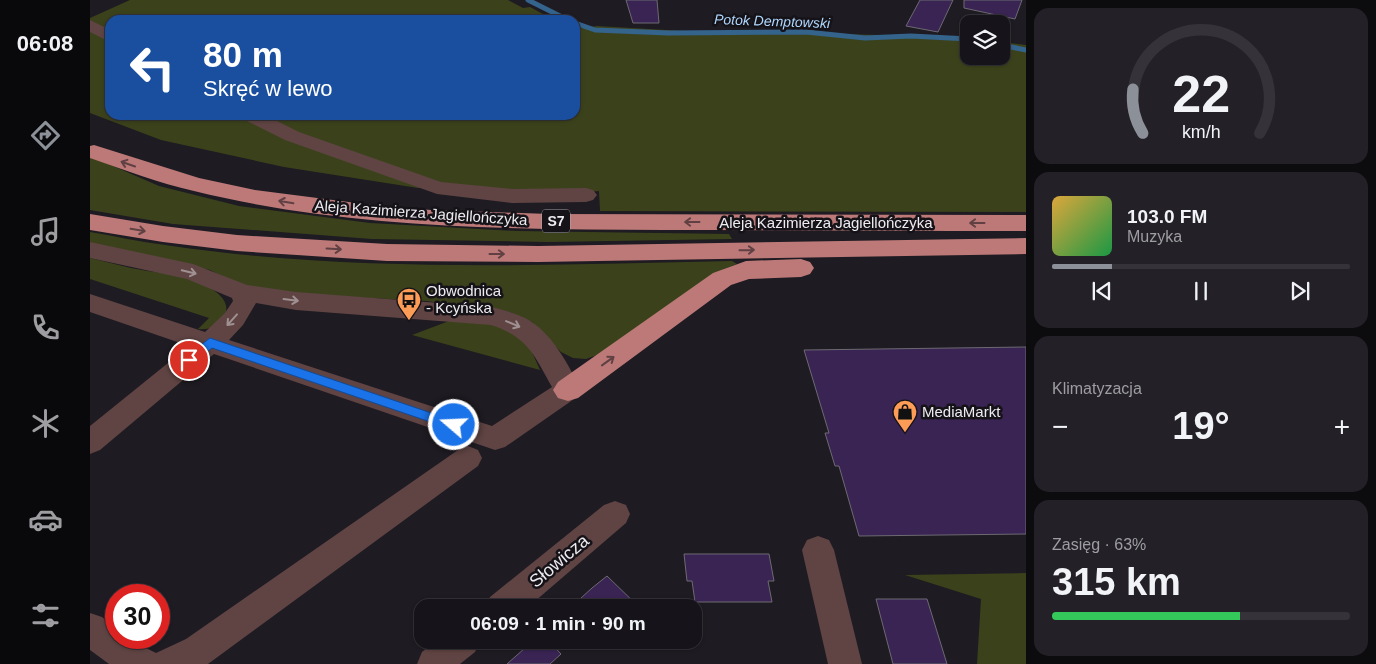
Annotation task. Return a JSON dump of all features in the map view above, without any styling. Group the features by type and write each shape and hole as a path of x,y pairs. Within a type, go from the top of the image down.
{"highway":[{"name":"Aleja Kazimierza Jagiellończyka","path":"94,152 161,175 260,198 331,208 395,214 459,218 610,222 1026,223"},
{"name":"Aleja Kazimierza Jagiellończyka","path":"90,222 133,230 213,240 301,248 405,252 612,253 1026,246"},
{"path":"568,390 722,279 746,270 951,264 1026,250"}],"street":[{"path":"90,25 105,34"},
{"path":"259,120 272,127 437,188 459,192 501,195 558,197 586,195"},
{"path":"90,250 193,272 243,293 296,301 492,316 516,324 538,340 568,390 496,439 90,303"},
{"path":"90,442 210,343 243,307 245,301 243,293"},
{"path":"170,664 198,651 468,458"},
{"name":"Słowicza","path":"513,599 615,514"},
{"path":"818,550 845,664"},
{"path":"90,629 129,658 144,664"},
{"path":"434,664 452,649"}],"green space":[{"path":"130,0 508,0 523,8 530,7 545,15 105,15 105,119 90,113 90,18"},
{"path":"597,26 701,32 810,30 837,34 960,37 960,65 1010,65 1010,43 1026,45 1026,212 600,211 599,191 553,195 454,188 418,188 284,167 161,140 108,120 580,120 580,28"},
{"path":"90,156 159,186 239,206 370,223 516,231 729,234 732,239 548,242 372,239 173,224 90,210"},
{"path":"90,232 156,244 235,254 306,260 448,265 732,261 737,264 724,269 600,354 586,359 573,358 561,352 532,322 509,312 426,301 277,293 235,283 210,270 90,243"},
{"path":"90,258 186,278 206,286 223,298 226,305 224,318 214,327 198,329 209,318 90,279"},
{"path":"457,318 500,323 527,341 540,370 412,335"},
{"path":"1026,573 1026,664 977,664 981,599 905,575"}],"building":[{"path":"626,0 657,0 659,23 633,23"},
{"path":"920,0 953,0 938,32 906,26"},
{"path":"964,0 1022,0 1015,19 1010,18 1010,15 996,15 964,8"},
{"path":"1026,347 1026,534 859,536 839,466 835,466 825,433 829,433 804,350"},
{"path":"684,554 769,554 774,581 768,581 772,602 702,602 702,599 695,599 692,581 687,581"},
{"path":"607,576 631,599 580,599"},
{"path":"876,599 927,599 947,664 893,664"},
{"path":"524,649 556,649 561,654 550,664 507,664"}],"waterway":[{"name":"Potok Demptowski","path":"528,0 558,15"},
{"name":"Potok Demptowski","path":"580,25 595,30 668,33 806,32 865,38 911,36 960,39"},
{"name":"Potok Demptowski","path":"1010,47 1026,50"}],"place":[{"name":"Obwodnica - Kcyńska","path":"409,321"},
{"name":"MediaMarkt","path":"905,433"}],"route":[{"path":"189,360 210,343 454,425"}]}
